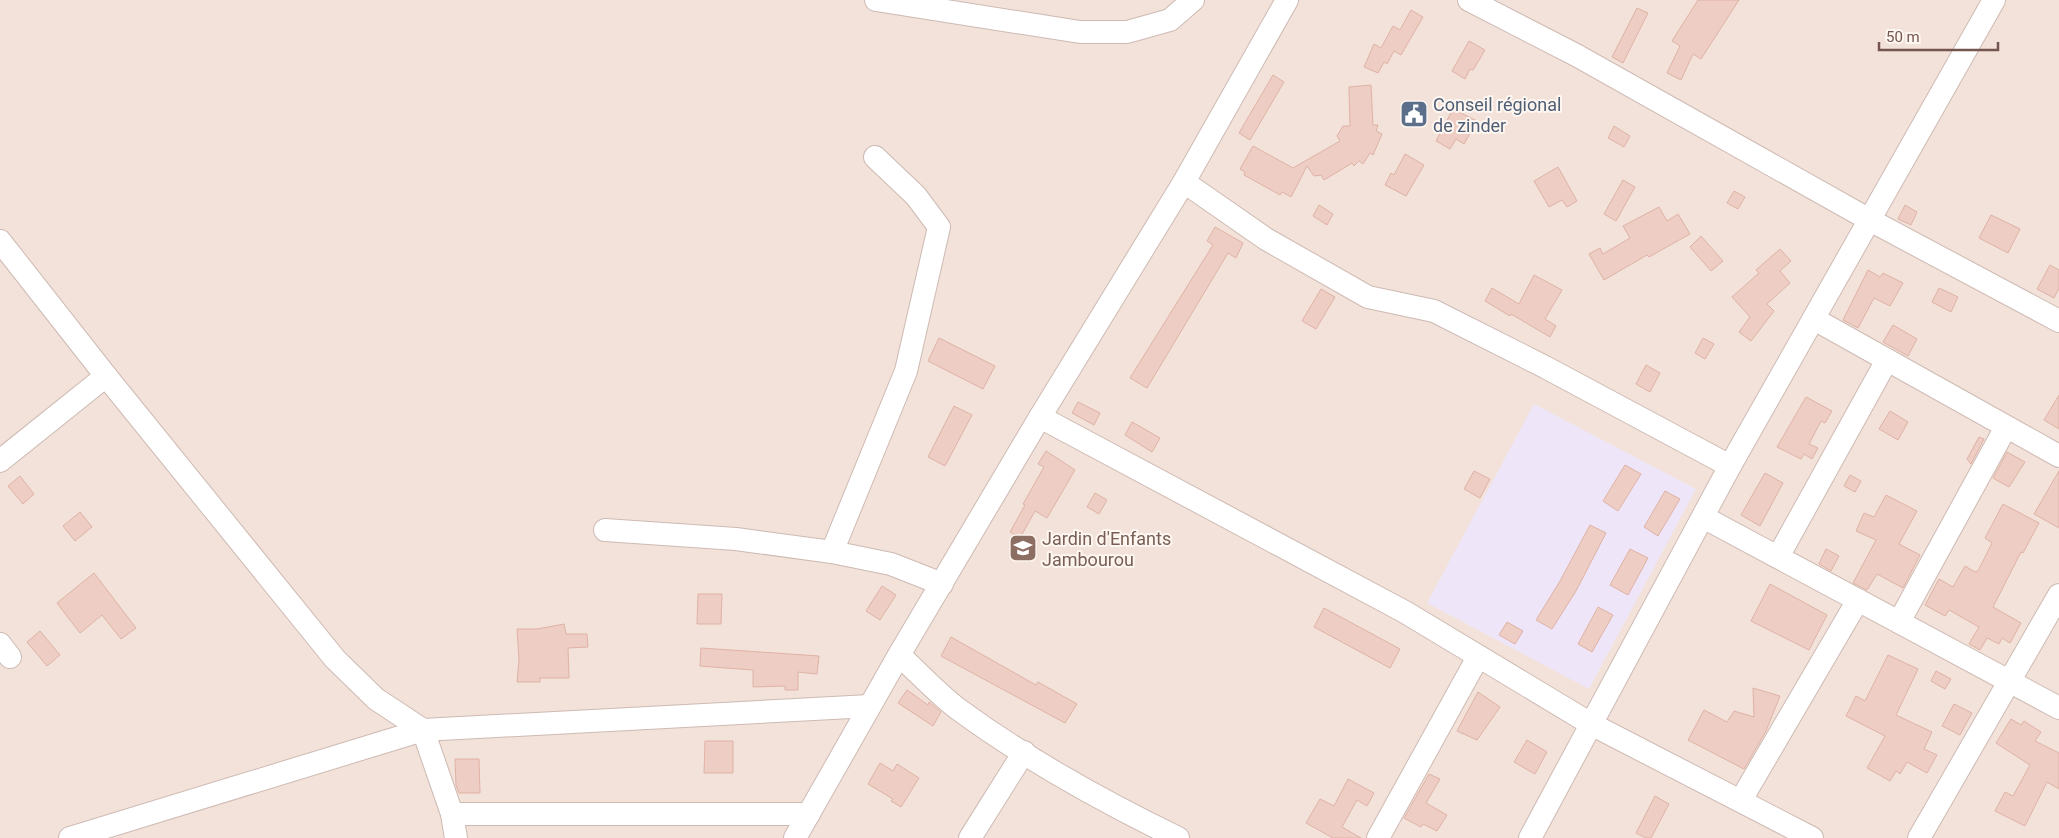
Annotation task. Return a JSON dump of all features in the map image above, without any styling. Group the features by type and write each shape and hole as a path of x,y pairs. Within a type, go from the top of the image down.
{"street":[{"path":"876,0 1080,32 1126,32 1170,20 1193,0"},
{"path":"795,838 899,655 1040,417 1184,182 1287,0"},
{"path":"1470,0 1576,55 1868,219 2059,321"},
{"path":"1530,838 1730,466 1814,319 1868,219 1994,0"},
{"path":"832,552 906,371 939,227 916,196 875,157"},
{"path":"1184,182 1266,239 1368,297 1434,311 1545,367 1730,466"},
{"path":"0,241 106,376 335,659 376,699 423,730 452,814 456,838"},
{"path":"1814,319 2059,456"},
{"path":"1778,558 1887,360"},
{"path":"0,461 106,376"},
{"path":"1040,417 1405,612 1591,724 1812,838"},
{"path":"1899,622 2006,427"},
{"path":"1703,517 2059,708"},
{"path":"605,530 736,539 832,552 891,564 942,584"},
{"path":"1919,838 2059,595"},
{"path":"1741,800 1858,600"},
{"path":"899,655 958,708 1024,752 1122,811 1178,838"},
{"path":"1378,838 1478,656"},
{"path":"70,838 121,830 423,730 870,706"},
{"path":"970,838 1024,752"},
{"path":"452,814 809,814"}],"shaded area":[{"path":"0,0 2059,0 2059,838 0,838"},
{"path":"1534,404 1696,489 1589,689 1427,603"}],"building":[{"path":"1698,0 1739,0 1701,59 1693,54 1681,80 1667,73 1680,46 1672,41"},
{"path":"1637,8 1648,13 1623,63 1612,57"},
{"path":"1411,10 1423,17 1401,55 1394,51 1387,64 1384,62 1378,73 1364,67 1374,44 1381,48 1393,26 1400,30"},
{"path":"1469,41 1485,50 1473,70 1470,69 1465,79 1452,71"},
{"path":"1273,75 1284,82 1250,140 1239,133"},
{"path":"1371,85 1373,125 1378,125 1376,131 1382,134 1373,155 1370,153 1363,164 1359,161 1354,166 1352,163 1324,180 1321,175 1314,176 1307,166 1291,197 1282,192 1280,195 1244,175 1245,172 1240,169 1253,146 1293,168 1340,141 1337,136 1343,126 1350,126 1349,87"},
{"path":"1453,109 1477,121 1464,144 1456,139 1450,149 1436,141"},
{"path":"1614,126 1630,136 1624,147 1608,138"},
{"path":"1405,154 1424,165 1406,196 1385,185 1391,173 1394,175"},
{"path":"1558,167 1577,201 1567,207 1562,200 1549,207 1534,181"},
{"path":"1623,180 1635,187 1616,221 1604,214"},
{"path":"1734,191 1745,197 1738,209 1727,203"},
{"path":"1319,205 1333,214 1327,225 1313,216"},
{"path":"1905,205 1917,212 1911,225 1898,219"},
{"path":"1659,207 1667,221 1678,214 1690,234 1649,257 1647,255 1604,280 1589,254 1600,248 1603,254 1630,238 1623,226"},
{"path":"1991,215 2020,229 2008,253 1979,238"},
{"path":"1215,227 1243,243 1236,258 1228,253 1147,388 1130,378 1213,245 1207,241"},
{"path":"1701,236 1723,261 1711,271 1690,247"},
{"path":"1780,249 1791,261 1780,271 1790,283 1767,304 1774,311 1751,341 1739,332 1750,317 1732,297 1759,273 1756,270"},
{"path":"2050,265 2059,270 2059,288 2054,298 2037,289"},
{"path":"1868,270 1880,277 1883,273 1903,283 1890,306 1874,298 1858,328 1843,320"},
{"path":"1534,275 1562,290 1545,319 1556,326 1550,337 1485,301 1492,288 1519,304"},
{"path":"1939,288 1958,297 1951,312 1932,302"},
{"path":"1321,289 1335,297 1316,329 1302,321"},
{"path":"1893,325 1917,339 1908,356 1883,342"},
{"path":"939,338 995,366 983,389 928,361"},
{"path":"1703,338 1714,344 1705,359 1695,353"},
{"path":"1646,365 1660,373 1650,392 1636,384"},
{"path":"2059,395 2059,429 2044,420"},
{"path":"1806,397 1832,411 1825,423 1821,421 1809,444 1818,448 1812,459 1804,454 1801,459 1777,447"},
{"path":"1078,402 1100,413 1094,425 1072,413"},
{"path":"954,406 972,415 945,466 928,457"},
{"path":"1890,411 1908,422 1898,440 1879,429"},
{"path":"1132,422 1160,438 1152,452 1125,435"},
{"path":"1979,437 1984,439 1971,464 1967,459"},
{"path":"1046,451 1075,470 1047,518 1035,511 1020,538 1010,532 1044,467 1038,464"},
{"path":"2007,452 2025,462 2009,487 1993,478"},
{"path":"1625,465 1641,474 1618,511 1603,501"},
{"path":"1474,471 1490,479 1480,498 1464,489"},
{"path":"2059,471 2059,528 2034,514"},
{"path":"1765,473 1783,483 1760,526 1741,515"},
{"path":"1850,475 1861,481 1855,492 1844,486"},
{"path":"20,476 34,494 23,504 8,486"},
{"path":"1665,491 1680,499 1658,536 1644,527"},
{"path":"1095,493 1107,500 1099,514 1087,507"},
{"path":"1886,495 1917,511 1899,544 1920,555 1903,588 1877,574 1867,590 1853,583 1876,540 1856,531 1864,513 1874,517"},
{"path":"2003,504 2039,523 2023,553 2021,552 1993,607 2021,623 2010,643 2002,638 1999,644 1987,638 1980,650 1969,644 1979,627 1949,610 1945,616 1925,605 1939,579 1953,587 1965,566 1975,572 1978,571 1992,543 1985,538"},
{"path":"80,512 92,527 75,541 63,526"},
{"path":"1590,525 1606,533 1576,591 1552,629 1536,620 1560,581"},
{"path":"1630,549 1648,558 1628,595 1610,585"},
{"path":"1826,549 1839,556 1831,571 1819,564"},
{"path":"94,573 136,628 121,639 102,615 80,633 57,603"},
{"path":"1770,584 1827,615 1809,650 1751,621"},
{"path":"882,586 896,595 880,620 866,611"},
{"path":"698,594 722,594 721,624 697,624"},
{"path":"1598,607 1613,615 1592,652 1578,644"},
{"path":"1324,608 1400,649 1390,668 1314,627"},
{"path":"1507,622 1523,631 1515,644 1499,635"},
{"path":"564,624 566,634 587,634 588,647 568,648 569,678 540,678 540,682 517,682 519,660 517,629 537,629"},
{"path":"40,631 60,655 47,666 27,642"},
{"path":"951,637 1036,685 1038,682 1077,704 1065,723 941,656"},
{"path":"701,648 819,656 817,674 798,672 798,690 785,690 785,686 753,687 753,670 700,666"},
{"path":"1888,655 1918,669 1896,715 1932,732 1924,749 1937,755 1927,773 1907,762 1900,774 1896,771 1890,781 1867,768 1885,736 1846,716 1856,696 1865,701"},
{"path":"1936,671 1951,679 1945,689 1931,681"},
{"path":"1753,688 1780,696 1766,731 1744,769 1688,740 1704,710 1727,722 1734,711 1754,717"},
{"path":"907,690 928,705 929,702 941,712 933,726 898,703"},
{"path":"1478,692 1500,707 1477,740 1457,731"},
{"path":"1954,704 1972,713 1960,735 1942,726"},
{"path":"2011,719 2021,725 2024,721 2041,732 2035,741 2059,753 2059,789 2047,782 2025,826 1995,811 2005,792 2013,796 2030,765 1996,743"},
{"path":"1527,740 1547,752 1535,774 1514,762"},
{"path":"705,741 733,741 733,773 704,773"},
{"path":"455,759 479,759 480,793 459,793 456,785"},
{"path":"880,763 893,771 897,764 919,778 901,807 891,801 893,799 868,784"},
{"path":"1429,774 1440,779 1426,803 1447,815 1437,831 1423,824 1421,827 1404,818"},
{"path":"1348,779 1374,793 1367,806 1357,800 1342,827 1361,838 1333,838 1306,823 1320,799 1334,806"},
{"path":"1655,796 1669,804 1651,838 1646,838 1636,833"}],"place":[{"name":"Conseil régional de zinder","path":"1414,114"},
{"name":"Jardin d'Enfants Jambourou","path":"1023,548"}]}
